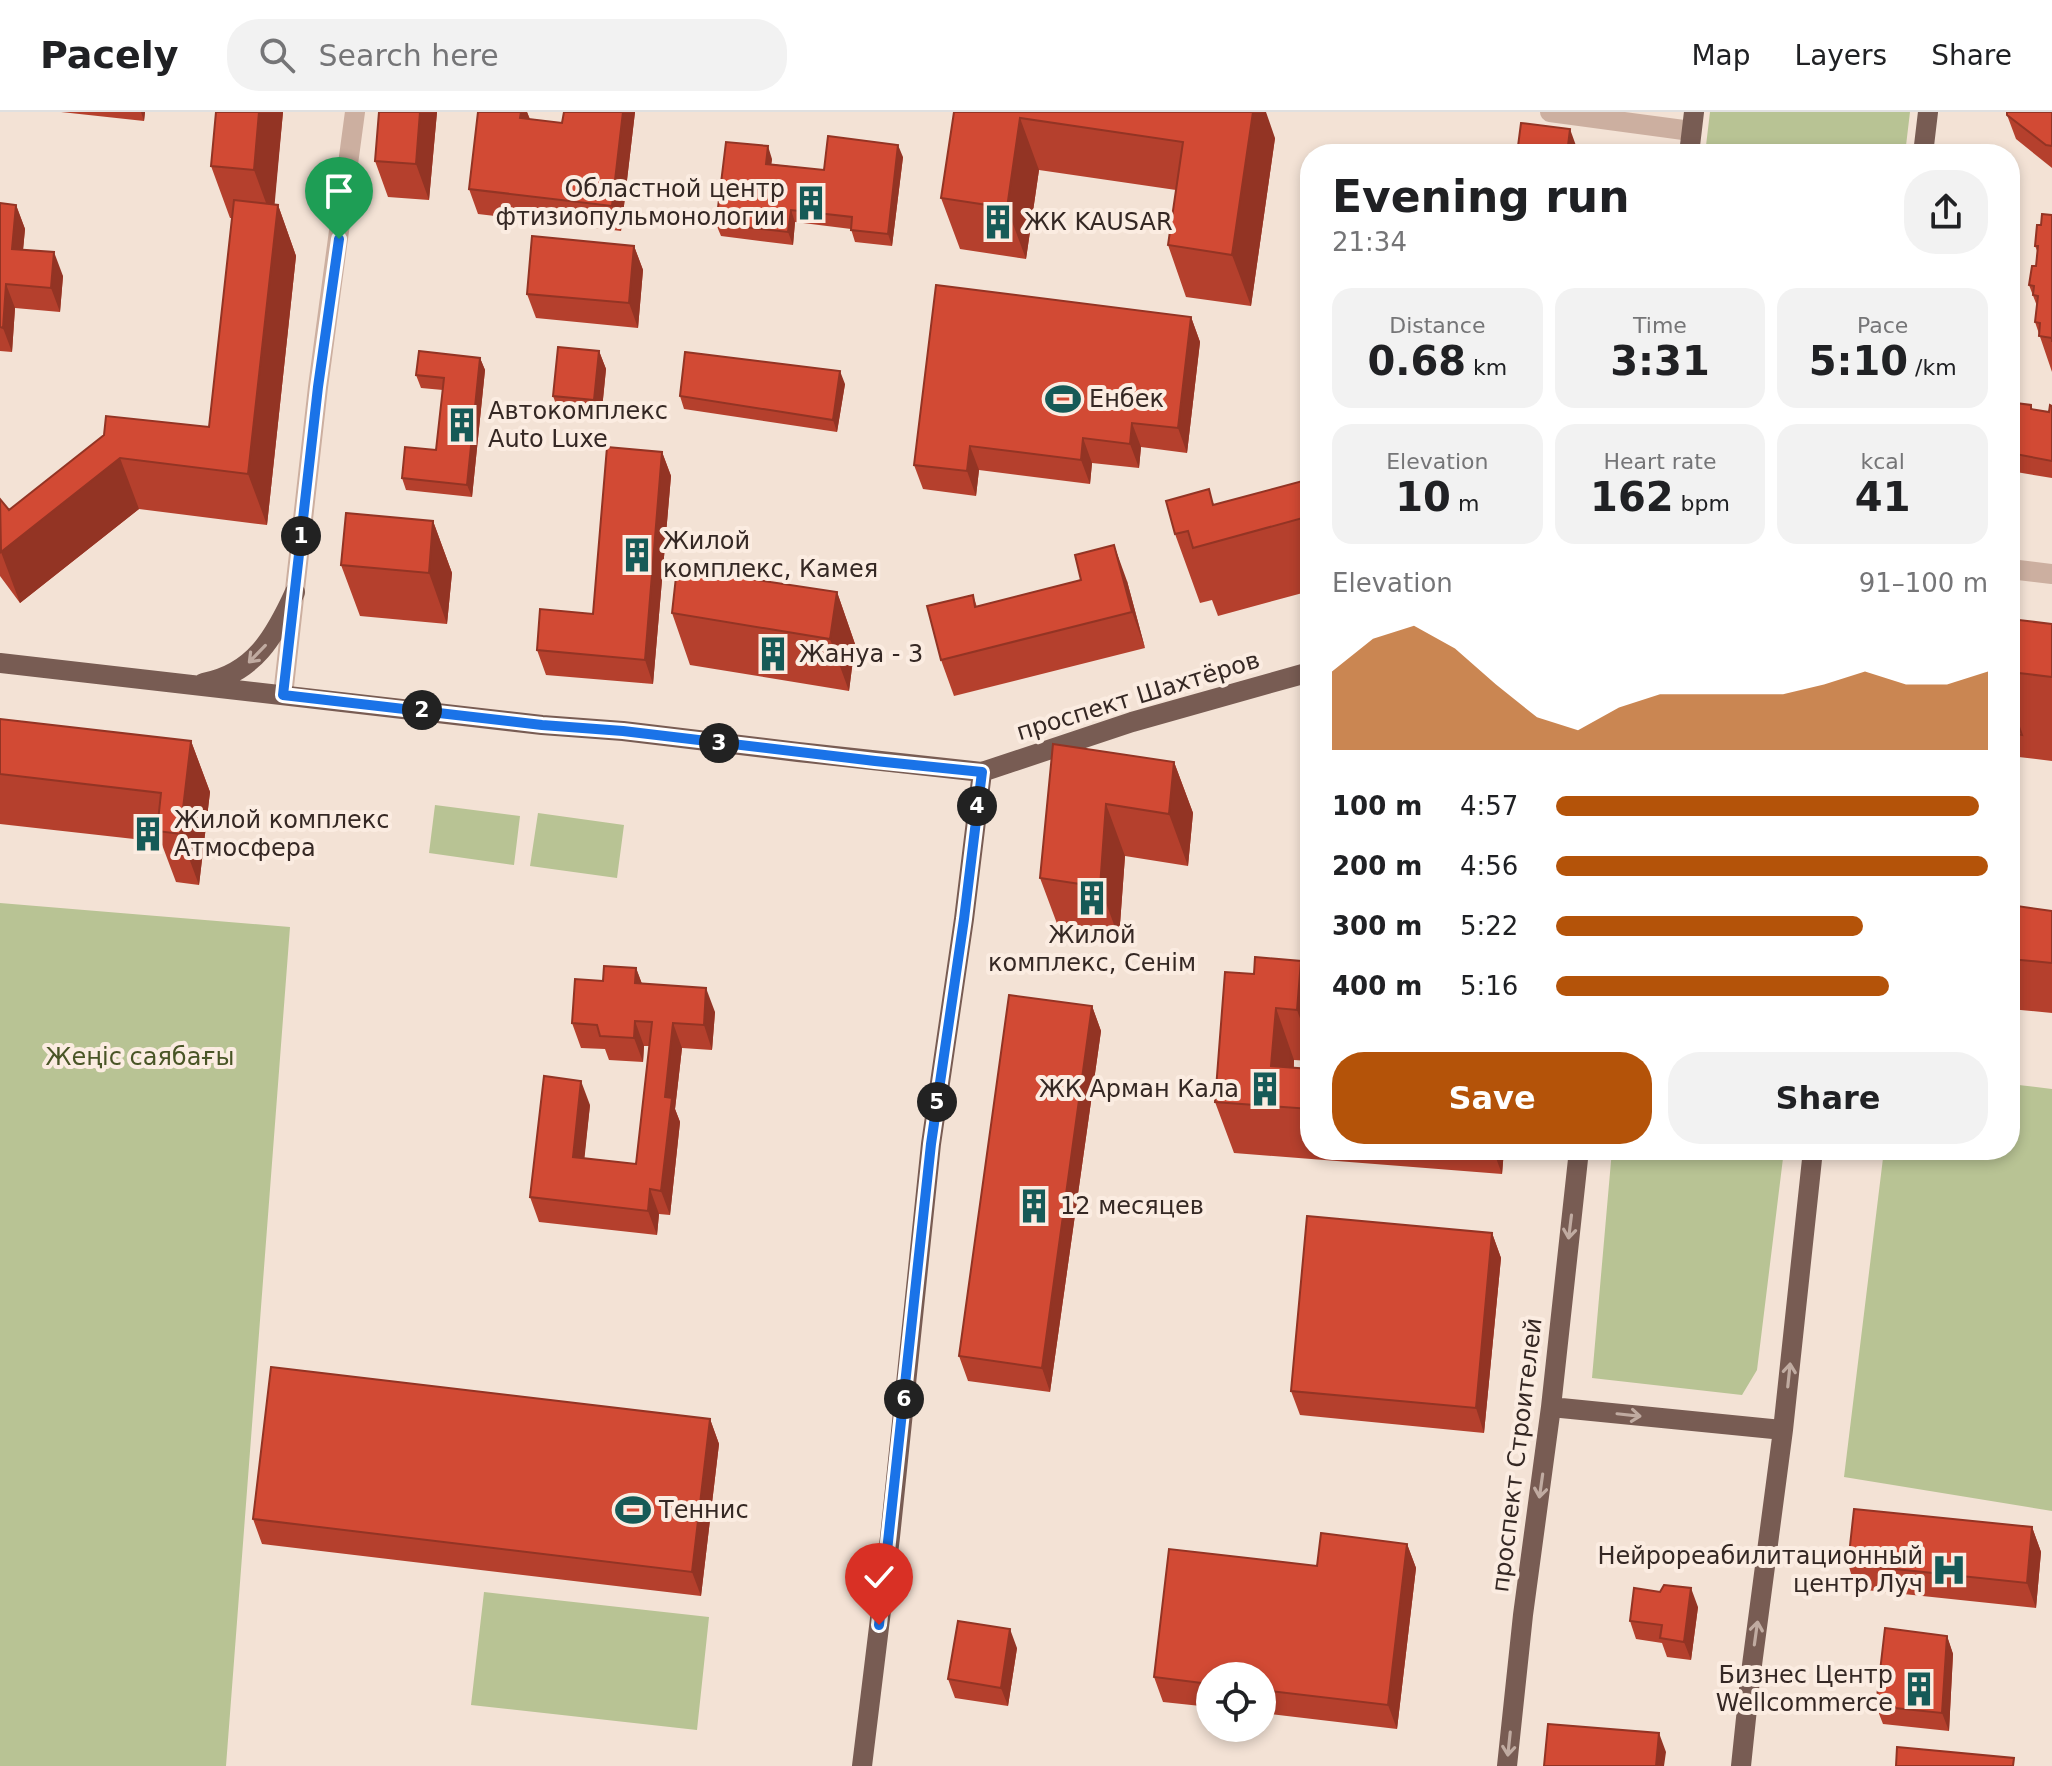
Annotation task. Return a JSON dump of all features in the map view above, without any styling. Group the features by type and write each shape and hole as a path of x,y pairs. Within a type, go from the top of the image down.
{"main road":[{"path":"1924,144 1928,112"},
{"path":"1690,144 1693,122"},
{"path":"193,685 214,681 242,669 280,626 295,592"},
{"name":"проспект Шахтёров","path":"0,663 982,772 1132,722 1300,675"},
{"path":"862,1766 890,1537 931,1144 982,772"},
{"name":"проспект Строителей","path":"1507,1766 1578,1160"},
{"path":"1741,1766 1783,1430 1812,1160"},
{"path":"1551,1407 1783,1430"}],"street":[{"path":"283,695 318,387 355,112"},
{"path":"1550,112 1693,122"},
{"path":"2020,570 2052,574"}],"green space":[{"path":"1710,112 1910,112 1906,144 1706,144"},
{"path":"435,805 520,816 514,865 429,853"},
{"path":"538,813 624,825 617,878 530,866"},
{"name":"Жеңіс саябағы","path":"0,903 290,927 226,1766 0,1766"},
{"path":"2020,1085 2052,1089 2052,1511 1844,1477 1883,1160 2020,1160"},
{"path":"1611,1160 1783,1160 1757,1370 1742,1395 1592,1378"},
{"path":"484,1592 709,1617 697,1730 471,1705"}],"building":[{"path":"216,112 259,112 254,170 211,166"},
{"path":"379,112 420,112 416,164 375,161"},
{"path":"478,112 521,112 520,118 562,123 564,112 623,112 612,206 469,189"},
{"path":"954,112 1253,112 1232,255 1168,245 1183,142 1020,118 1007,208 941,198"},
{"path":"2007,112 2052,112 2052,146 2046,145"},
{"path":"1521,123 1570,129 1568,144 1518,144"},
{"name":"Областной центр фтизиопульмонологии","path":"828,136 898,145 888,234 851,230 852,217 791,210 788,232 716,224 726,142 768,146 766,164 824,170"},
{"path":"234,200 278,205 248,474 120,458 1,552 0,499 9,510 104,435 106,416 209,427"},
{"path":"0,203 16,205 12,249 54,252 51,288 6,284 3,328 0,327"},
{"path":"2042,214 2052,215 2052,338 2039,336 2040,323 2035,322 2038,296 2033,295 2034,286 2029,285 2032,266 2036,266 2037,225 2041,225"},
{"path":"532,236 634,246 629,303 527,294"},
{"path":"936,285 1191,317 1178,428 1132,423 1130,444 1083,438 1081,460 970,446 967,471 914,465"},
{"path":"558,347 599,351 594,400 553,396"},
{"name":"Автокомплекс Auto Luxe","path":"419,351 480,358 467,485 402,478 405,447 436,450 444,378 416,375"},
{"path":"685,352 840,371 833,420 680,396"},
{"path":"2020,404 2049,412 2052,406 2052,461 2020,455"},
{"name":"Жилой комплекс, Камея","path":"607,447 662,452 645,660 537,650 540,609 593,614"},
{"path":"1300,482 1300,519 1193,548 1188,531 1175,534 1166,501 1209,489 1213,505"},
{"path":"346,513 433,521 429,573 341,565"},
{"path":"1114,545 1132,612 941,660 927,606 973,595 975,607 1081,580 1075,555"},
{"path":"677,568 837,592 830,639 672,613"},
{"path":"2020,620 2052,624 2052,677 2020,673"},
{"path":"0,719 191,741 180,834 157,831 161,793 0,774"},
{"path":"1053,744 1174,762 1169,814 1106,804 1100,887 1040,878"},
{"path":"2020,906 2052,911 2052,963 2020,960"},
{"path":"1255,957 1300,961 1297,1010 1276,1008 1271,1066 1300,1068 1300,1108 1215,1102 1225,972 1254,974"},
{"path":"604,966 636,968 635,983 706,988 704,1025 673,1023 665,1097 672,1098 661,1191 650,1189 648,1211 530,1197 544,1076 581,1081 573,1157 636,1164 652,1022 635,1021 634,1038 600,1036 597,1025 572,1023 575,979 603,981"},
{"name":"12 месяцев","path":"1009,995 1092,1006 1042,1368 959,1356"},
{"path":"1307,1216 1492,1233 1476,1408 1291,1391"},
{"path":"271,1367 710,1419 692,1572 253,1519"},
{"path":"1854,1509 2032,1527 2027,1583 1848,1564"},
{"path":"1321,1533 1407,1544 1388,1705 1276,1692 1276,1662 1196,1662 1196,1682 1154,1677 1169,1549 1317,1566"},
{"path":"1664,1585 1691,1588 1684,1642 1660,1638 1662,1625 1630,1621 1634,1588 1660,1592"},
{"path":"958,1621 1010,1629 1001,1688 948,1679"},
{"name":"Бизнес Центр Wellcommerce","path":"1885,1628 1947,1636 1942,1713 1876,1706"},
{"path":"1548,1724 1659,1733 1656,1766 1544,1766"},
{"path":"1897,1747 2014,1758 2013,1766 1896,1766"}],"place":[{"name":"Областной центр фтизиопульмонологии","path":"811,203"},
{"name":"ЖК KAUSAR","path":"998,222"},
{"name":"Енбек","path":"1063,399"},
{"name":"Автокомплекс Auto Luxe","path":"462,425"},
{"name":"Жилой комплекс, Камея","path":"637,555"},
{"name":"Жануа - 3","path":"773,654"},
{"name":"Жилой комплекс Атмосфера","path":"148,834"},
{"name":"Жилой комплекс, Сенiм","path":"1092,898"},
{"name":"ЖК Арман Кала","path":"1265,1089"},
{"name":"12 месяцев","path":"1034,1206"},
{"name":"Теннис","path":"633,1510"},
{"name":"Нейрореабилитационный центр Луч","path":"1949,1570"},
{"name":"Бизнес Центр Wellcommerce","path":"1919,1689"}],"route":[{"path":"339,239 318,387 283,695 982,772 931,1144 879,1625"}]}
